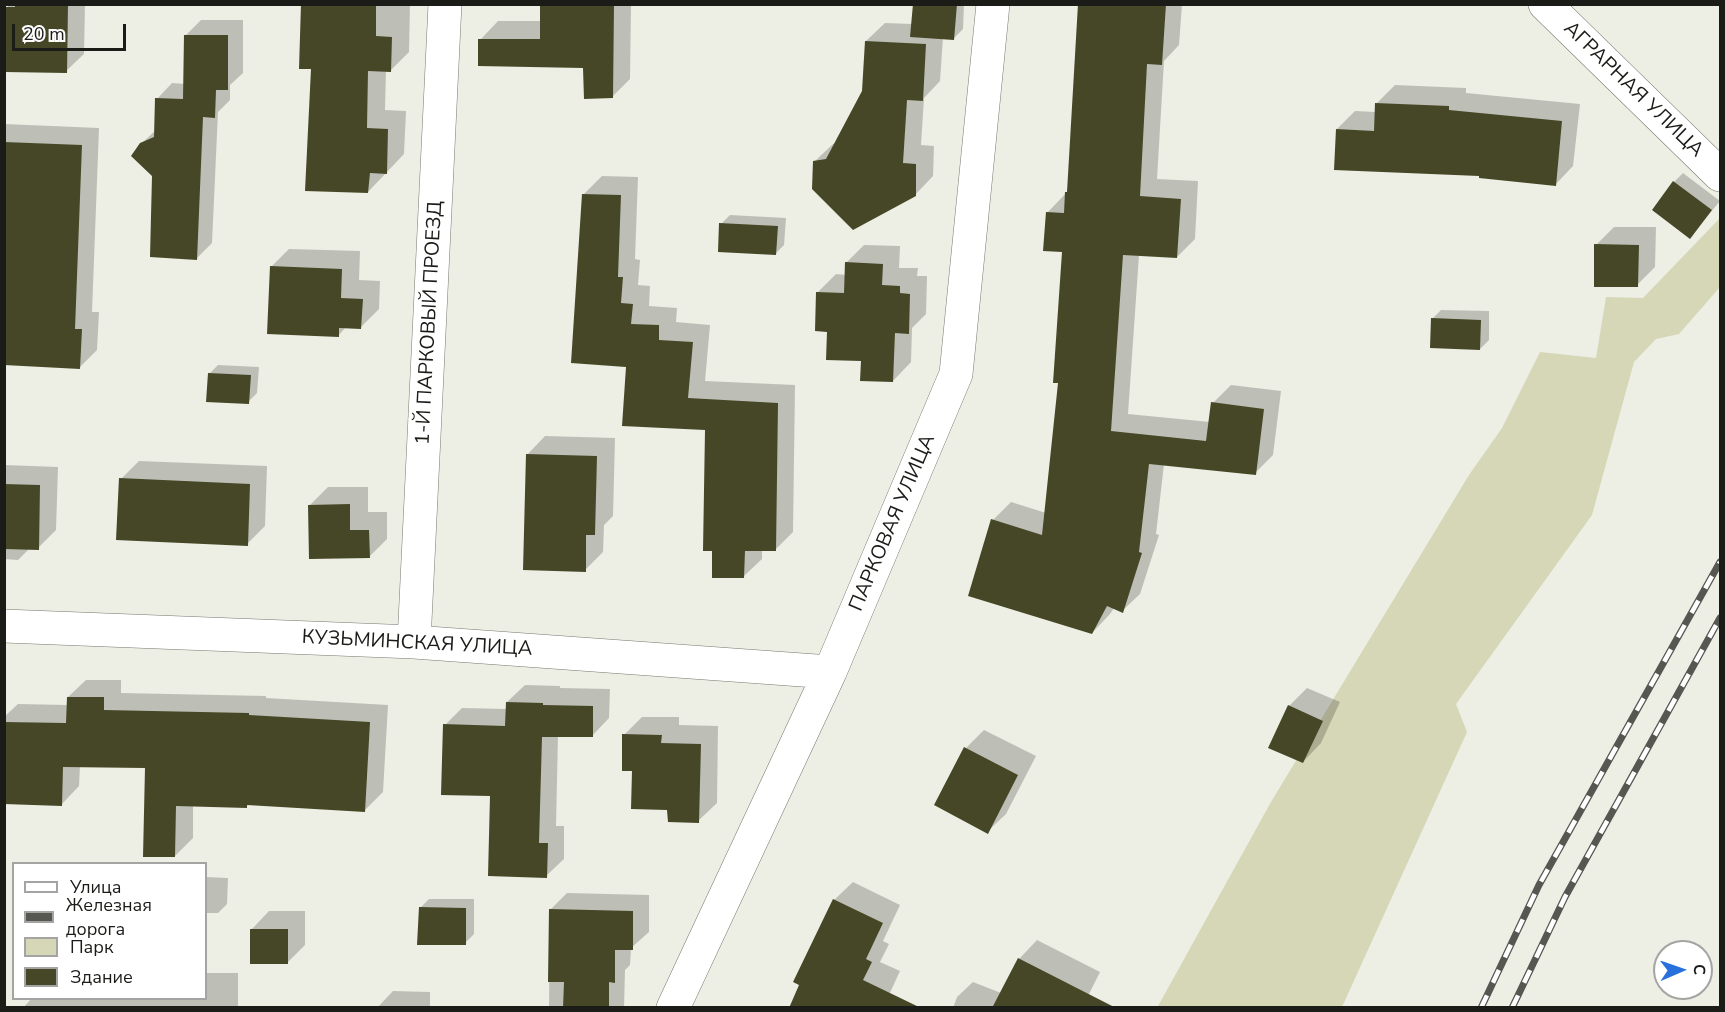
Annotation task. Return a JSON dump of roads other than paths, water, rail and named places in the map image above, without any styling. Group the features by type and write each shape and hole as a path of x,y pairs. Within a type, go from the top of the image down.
{"street":[{"name":"1-Й ПАРКОВЫЙ ПРОЕЗД","path":"414,642 446,4"},
{"name":"ПАРКОВАЯ УЛИЦА","path":"673,1008 830,672 956,374 993,4"},
{"name":"АГРАРНАЯ УЛИЦА","path":"1545,4 1720,175"},
{"name":"КУЗЬМИНСКАЯ УЛИЦА","path":"4,626 414,642 830,672"}],"railway":[{"path":"1481,1008 1539,885 1720,562"},
{"path":"1512,1008 1565,897 1720,618"}]}
